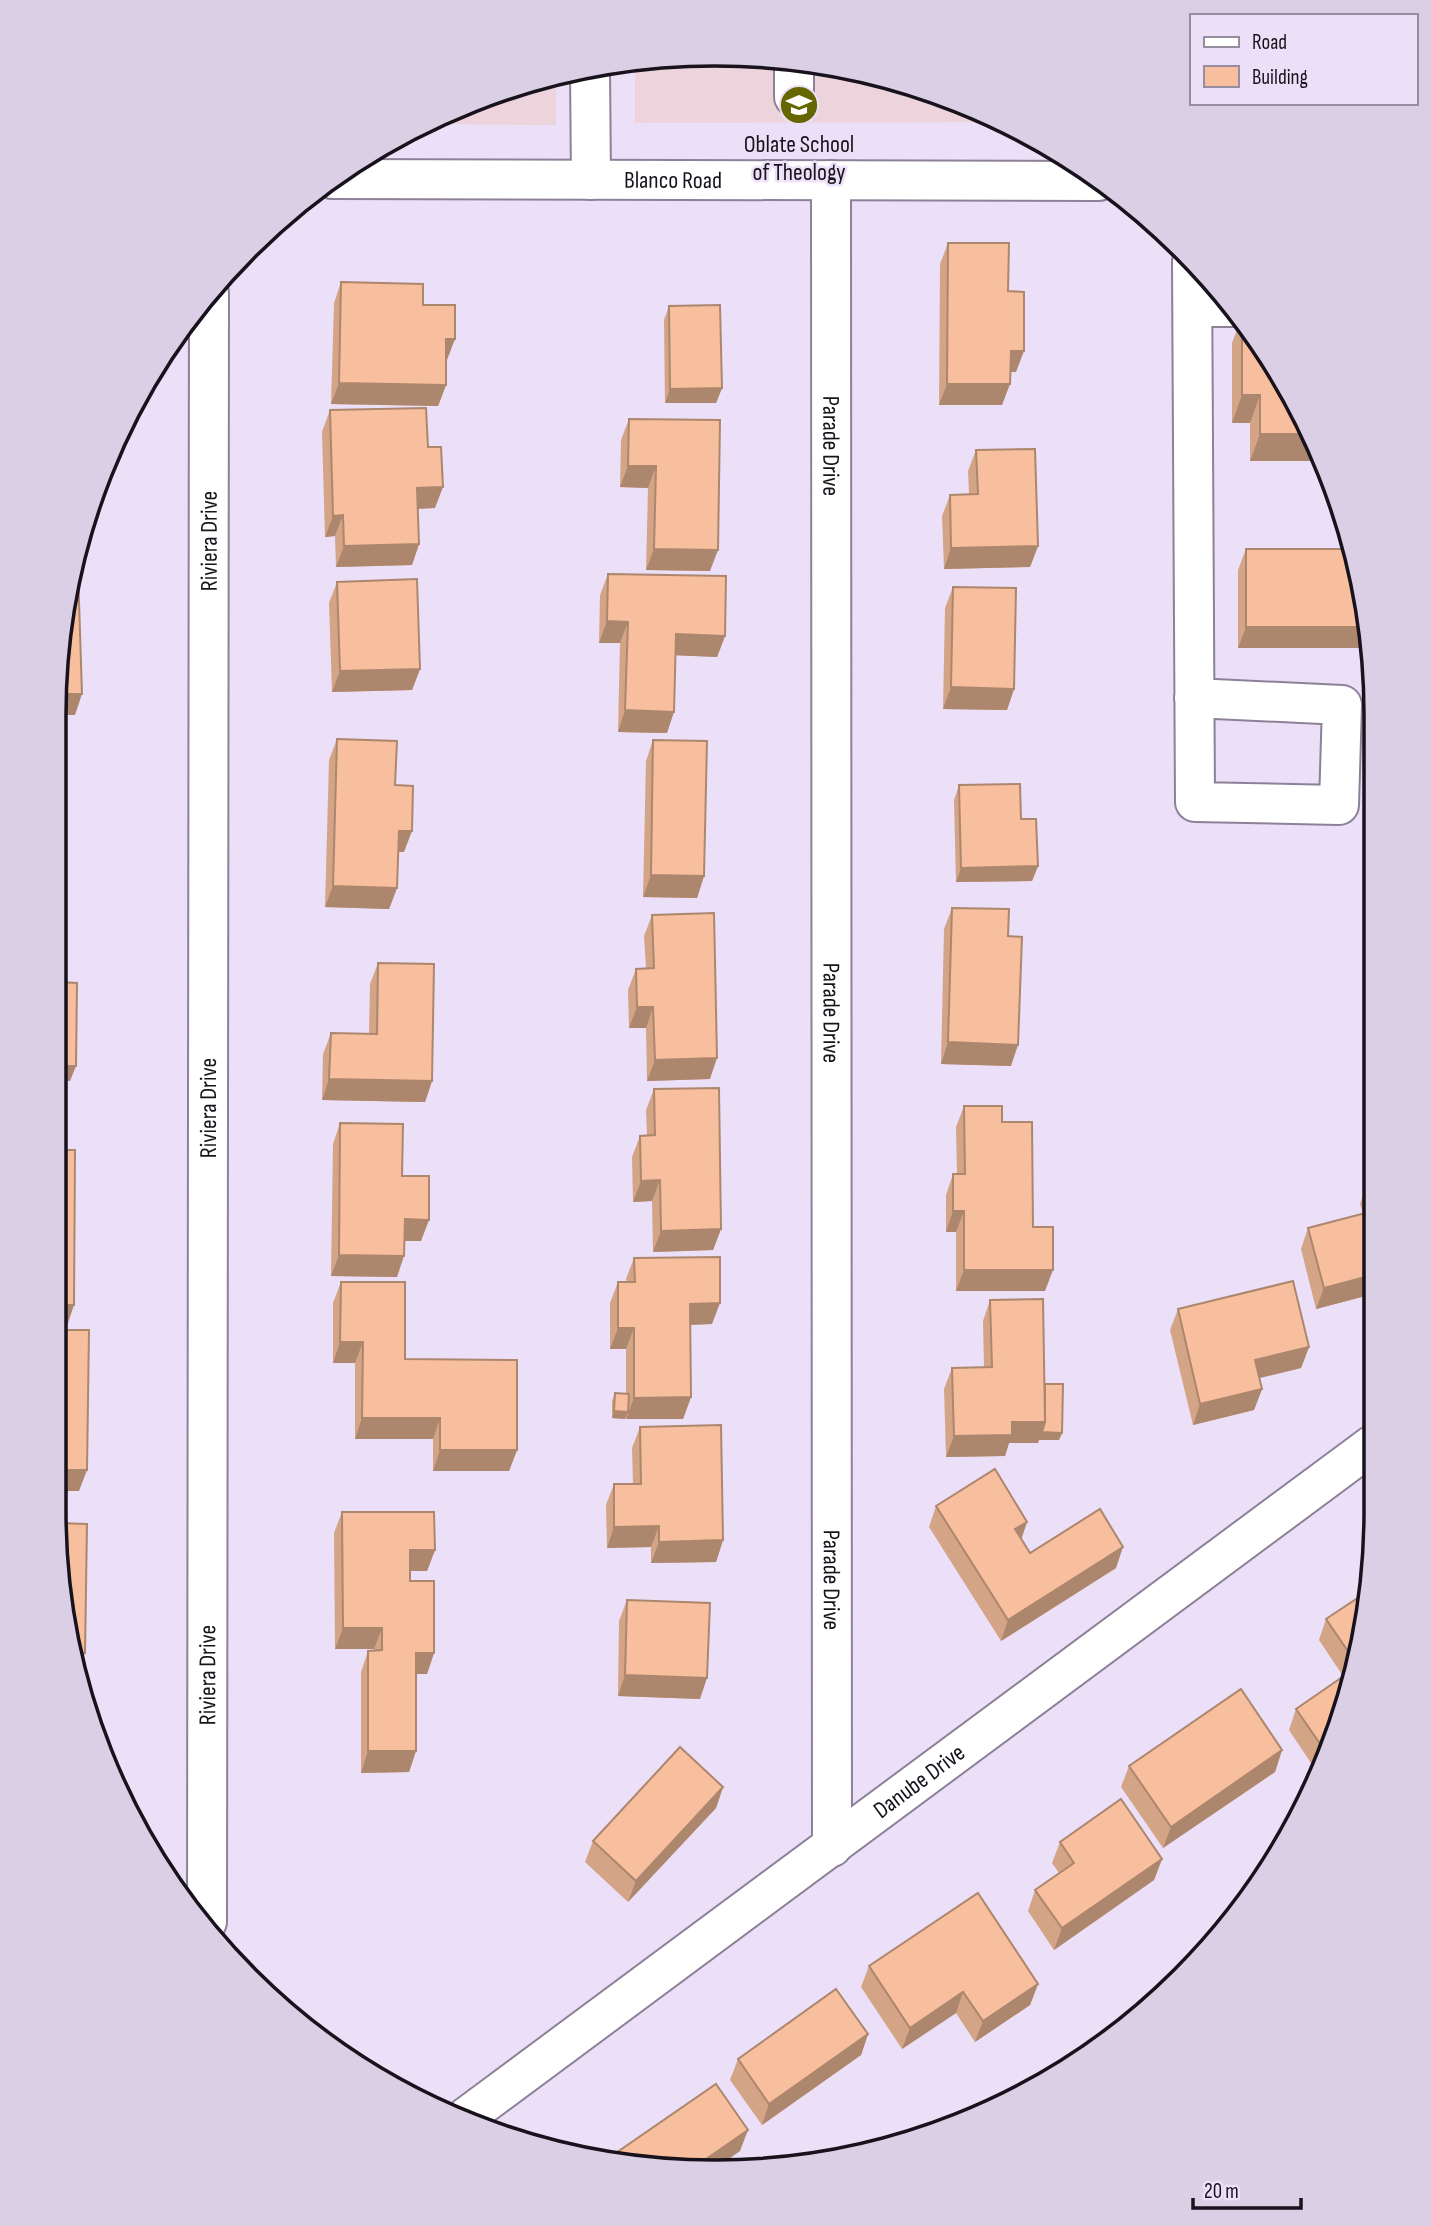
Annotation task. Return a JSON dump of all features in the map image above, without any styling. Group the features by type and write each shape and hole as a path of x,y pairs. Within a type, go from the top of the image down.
{"street":[{"path":"794,71 794,97"},
{"path":"590,79 591,180"},
{"name":"Blanco Road","path":"351,179 1083,181"},
{"name":"Parade Drive","path":"831,180 832,1847"},
{"path":"1192,277 1193,307 1194,698 1195,802 1339,805 1342,705 1194,698"},
{"path":"1193,307 1219,307"},
{"name":"Riviera Drive","path":"207,1913 209,311"},
{"name":"Danube Drive","path":"473,2112 1364,1451"}],"shaded area":[{"name":"Oblate School of Theology","path":"716,66 800,72 842,79 924,101 978,122 635,123 635,72"},
{"path":"556,87 556,125 448,124 507,101"}],"building":[{"path":"948,243 1009,243 1008,291 1024,292 1024,351 1011,351 1010,384 947,384"},
{"path":"341,282 423,284 423,305 455,305 455,339 446,339 446,385 339,383"},
{"path":"720,305 722,388 670,389 669,306"},
{"path":"1242,337 1278,391 1301,434 1260,434 1260,395 1242,395"},
{"path":"426,408 428,447 441,447 443,487 417,488 419,544 344,546 343,515 333,516 330,410"},
{"path":"629,419 720,420 718,550 654,549 656,466 628,466"},
{"path":"1035,449 1038,546 951,548 950,495 978,494 976,450"},
{"path":"1246,549 1342,549 1358,627 1246,627"},
{"path":"608,574 726,576 725,636 676,634 674,712 625,710 628,622 607,621"},
{"path":"417,579 420,669 340,671 337,582"},
{"path":"953,587 1016,588 1014,689 951,687"},
{"path":"79,591 82,694 67,694 72,631"},
{"path":"337,739 397,741 395,785 413,786 412,831 399,831 397,888 333,886"},
{"path":"653,740 707,741 704,876 651,875"},
{"path":"1020,784 1021,819 1036,819 1038,866 961,868 959,785"},
{"path":"952,908 1009,909 1008,936 1022,937 1018,1045 948,1042"},
{"path":"714,913 717,1058 655,1060 653,1007 637,1007 636,969 654,968 652,915"},
{"path":"378,963 434,964 432,1081 329,1079 331,1033 377,1034"},
{"path":"66,982 77,983 76,1066 66,1066"},
{"path":"719,1088 721,1229 661,1231 660,1180 641,1181 640,1136 655,1135 654,1089"},
{"path":"964,1106 1002,1106 1002,1122 1032,1122 1033,1227 1053,1227 1053,1270 964,1270 964,1211 953,1211 953,1174 965,1174"},
{"path":"340,1123 403,1124 402,1176 429,1176 429,1220 405,1219 404,1256 339,1255"},
{"path":"66,1150 75,1150 74,1305 66,1305"},
{"path":"1364,1213 1364,1277 1324,1288 1308,1228"},
{"path":"720,1257 720,1303 690,1304 691,1397 634,1398 634,1328 618,1328 618,1282 635,1282 634,1258"},
{"path":"1293,1281 1309,1347 1255,1360 1262,1389 1200,1404 1178,1309"},
{"path":"341,1282 405,1282 405,1359 517,1360 517,1450 440,1450 440,1418 362,1418 363,1342 340,1342"},
{"path":"1043,1299 1045,1422 1012,1422 1012,1435 954,1436 952,1368 992,1367 990,1300"},
{"path":"66,1330 89,1330 87,1470 66,1470"},
{"path":"1045,1384 1063,1384 1062,1433 1042,1432 1045,1422"},
{"path":"615,1393 629,1394 628,1412 614,1411"},
{"path":"721,1425 723,1540 659,1542 659,1526 614,1527 614,1484 641,1484 640,1427"},
{"path":"995,1469 1027,1522 1015,1529 1030,1553 1100,1509 1123,1547 1008,1620 936,1506"},
{"path":"342,1512 434,1512 435,1550 410,1550 410,1581 434,1581 434,1653 416,1653 416,1751 368,1751 368,1651 382,1650 382,1628 343,1628"},
{"path":"67,1523 87,1524 85,1653 79,1637 72,1595"},
{"path":"1359,1597 1348,1652 1326,1619"},
{"path":"627,1600 710,1603 707,1678 625,1675"},
{"path":"1342,1677 1321,1744 1296,1709"},
{"path":"1241,1689 1282,1750 1171,1827 1129,1766"},
{"path":"680,1747 723,1787 636,1881 593,1841"},
{"path":"1121,1799 1162,1859 1062,1928 1035,1890 1074,1863 1060,1842"},
{"path":"978,1893 1038,1984 983,2021 963,1992 910,2028 869,1966"},
{"path":"836,1989 868,2034 769,2104 738,2059"},
{"path":"716,2084 748,2130 705,2160 618,2152"}],"place":[{"name":"Oblate School of Theology","path":"799,105"}]}
